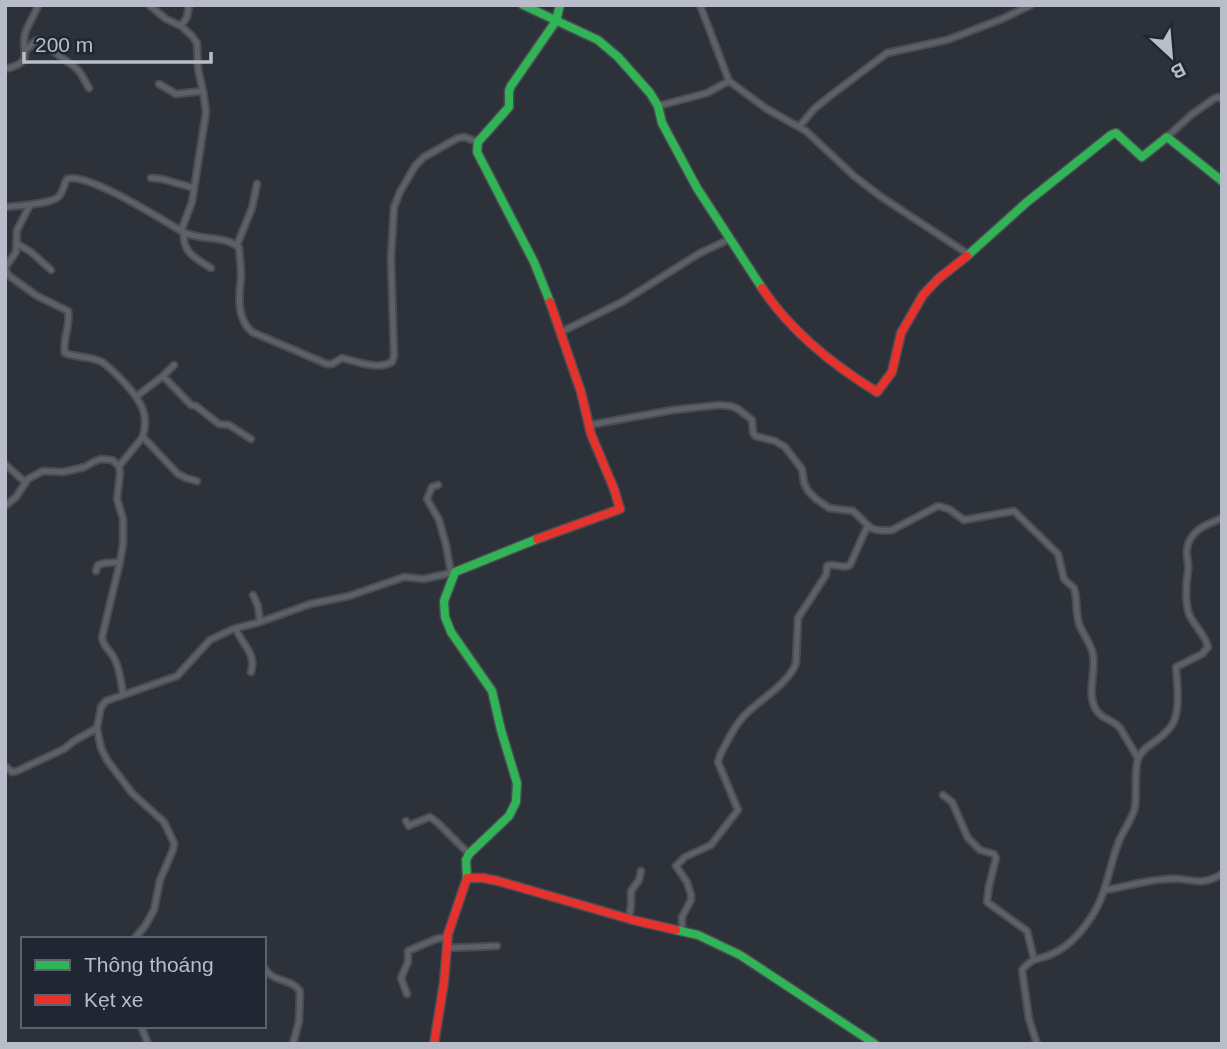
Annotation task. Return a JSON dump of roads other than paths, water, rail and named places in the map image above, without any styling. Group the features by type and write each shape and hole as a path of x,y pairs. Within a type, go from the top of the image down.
{"street":[{"path":"5,69 22,61 26,55 24,34 38,5"},
{"path":"149,5 166,19 181,26 196,40 206,112 191,210 183,232 189,253 211,268"},
{"path":"181,26 187,17 189,5"},
{"path":"523,5 598,40 646,88 658,106 662,123 697,188 772,303 813,345 858,381 877,392 892,372 901,333 923,295 1058,176 1116,133 1142,157 1193,113 1215,98 1222,99"},
{"path":"136,937 156,906 159,880 174,843 164,822 132,793 107,760 96,728 103,704 111,698 177,676 210,640 236,628 310,604 349,596 404,577 424,579 453,572 620,509 589,425 561,332 534,262 477,152 478,142 509,107 511,86 556,21 560,5"},
{"path":"700,5 729,81 766,109 811,135 880,196 968,254"},
{"path":"799,127 814,109 887,53 947,40 1031,5"},
{"path":"26,50 38,40 76,68 89,88"},
{"path":"658,106 708,93 729,81"},
{"path":"159,84 176,94 203,91"},
{"path":"1167,136 1222,181"},
{"path":"257,184 252,208 237,245 241,275 239,295 244,324 252,332 327,364 342,358 374,365 388,365 394,356 391,258 393,216 400,192 415,166 424,157 458,138 464,137 478,142"},
{"path":"5,207 30,205 59,198 67,179 72,178 84,180 119,195 192,237 237,245"},
{"path":"151,178 194,188"},
{"path":"30,205 17,230 16,252 5,271 37,296 68,311 65,353 103,363 141,402 146,423 143,437 119,466"},
{"path":"561,332 622,302 700,253 730,239"},
{"path":"16,243 51,270"},
{"path":"137,396 174,365"},
{"path":"163,376 191,405 200,408 219,425 229,425 251,439"},
{"path":"589,425 704,406 730,405 752,420 755,436 787,449 802,469 804,483 811,495 829,508 853,511 867,527 892,530 938,506 949,509 964,520 1011,511 1058,554 1064,579 1075,592 1079,624 1093,653 1091,683 1094,705 1101,716 1121,728 1138,758 1132,819 1121,838 1105,890 1092,917 1069,943 1053,954 1034,959 1022,970 1029,1019 1037,1044"},
{"path":"143,437 178,474 197,481"},
{"path":"5,506 26,483 43,471 63,472 85,467 97,460 112,460 119,466 117,499 123,519 123,544 102,637 104,646 116,662 123,694"},
{"path":"5,464 26,483"},
{"path":"433,1044 444,982 447,937 467,878 466,860 509,816 516,802 517,783 500,730 492,691 450,632 445,617 444,601 453,572 439,520 427,499 432,487 438,485"},
{"path":"1138,758 1166,732 1175,719 1178,690 1176,667 1202,654 1208,647 1206,639 1189,613 1186,548 1198,529 1222,518"},
{"path":"682,931 682,917 691,895 685,878 676,866 685,857 711,845 738,810 718,762 720,755 744,716 794,669 798,616 825,575 827,566 850,565 867,527"},
{"path":"96,571 98,565 120,562"},
{"path":"253,595 260,622"},
{"path":"236,628 239,638 249,650 253,662 251,672"},
{"path":"5,766 12,772 20,770 64,749 96,728"},
{"path":"943,795 952,802 968,838 980,850 996,858 987,902 1027,931 1034,959"},
{"path":"406,821 409,826 430,817 469,854"},
{"path":"629,918 631,891 639,880 640,871"},
{"path":"1105,890 1165,879 1205,882 1222,874"},
{"path":"467,878 491,879 698,935 731,950 875,1044"},
{"path":"407,994 401,978 408,962 408,951 447,937"},
{"path":"446,948 497,946"},
{"path":"266,970 273,977 294,984 300,991 299,1021 293,1044"}]}
